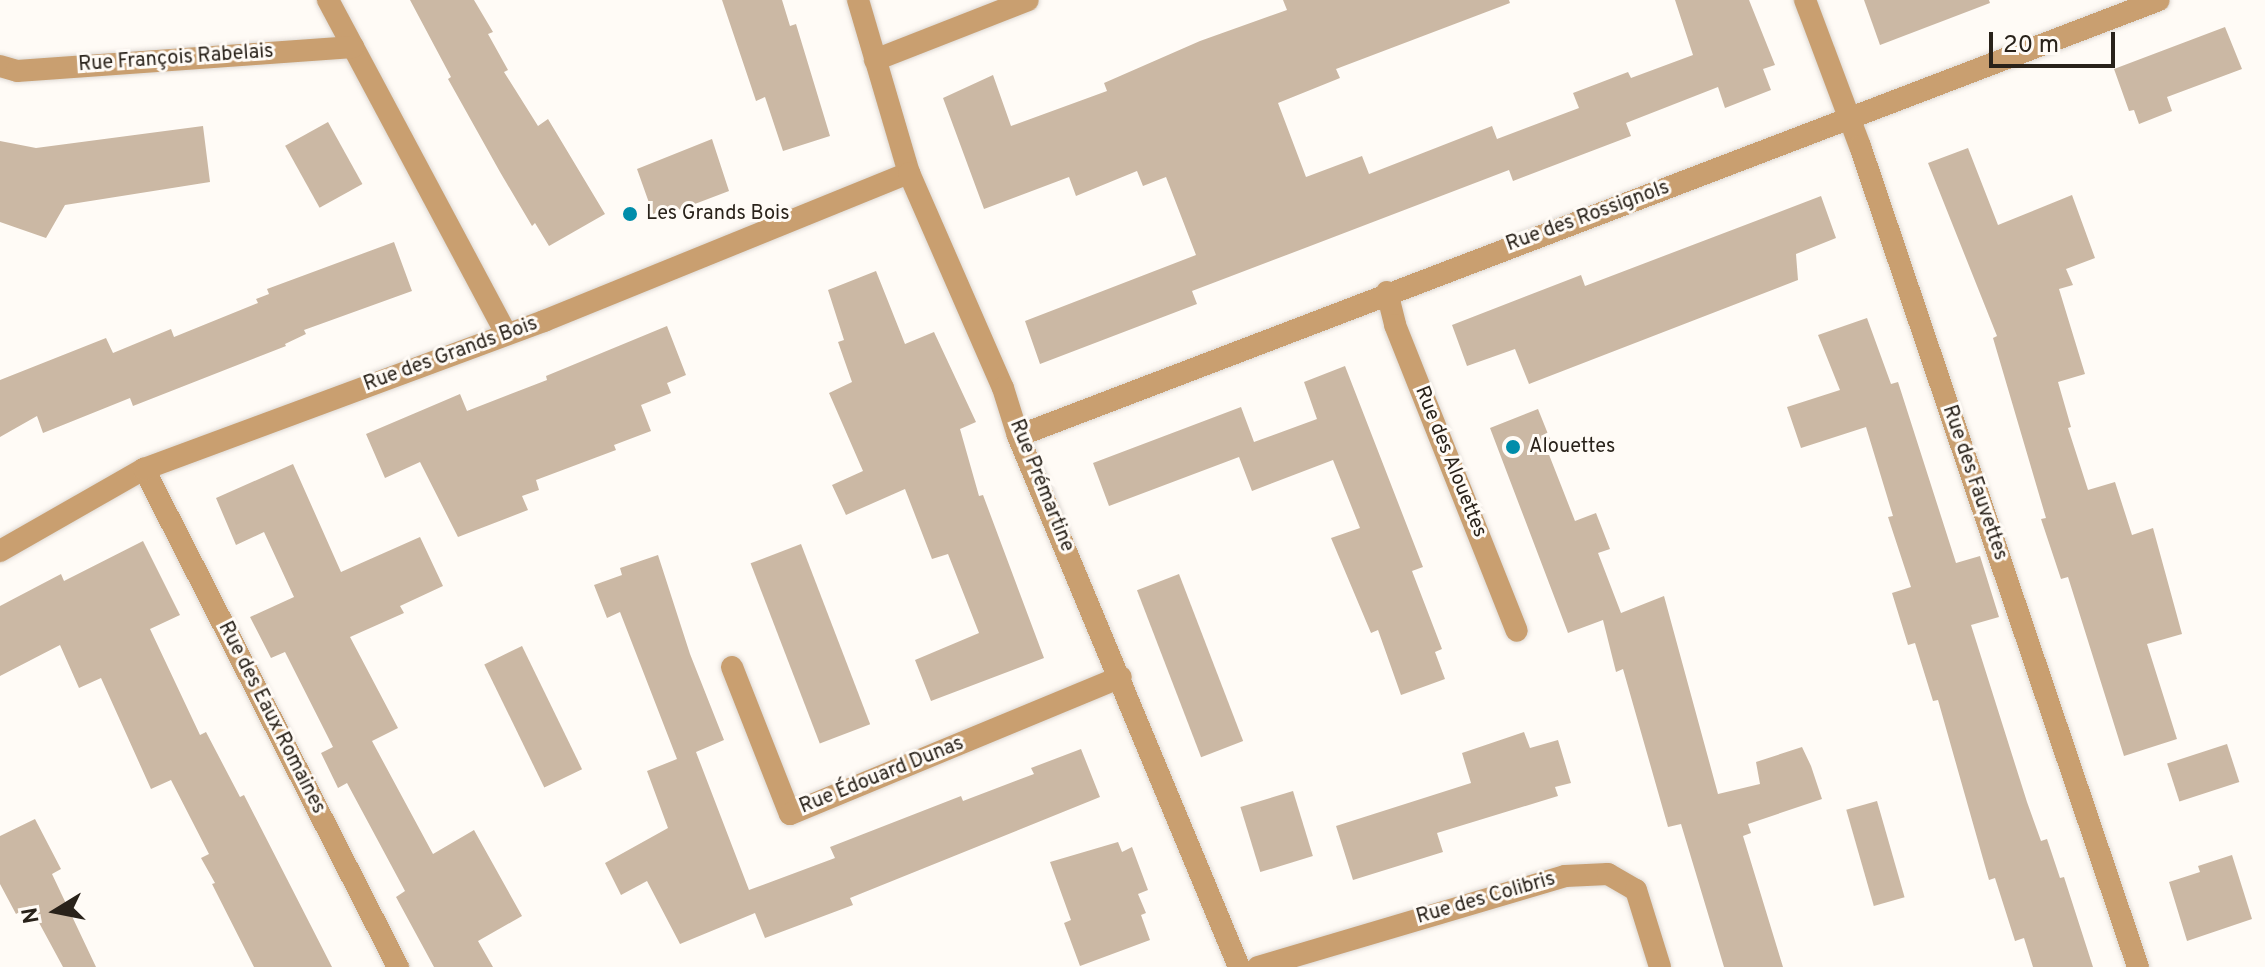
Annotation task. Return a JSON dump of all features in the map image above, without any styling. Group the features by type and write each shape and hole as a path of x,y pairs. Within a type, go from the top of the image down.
{"street":[{"path":"328,0 506,334"},
{"name":"Rue Prémartine","path":"858,0 909,173 1003,388 1018,436 1121,677 1239,967"},
{"path":"875,60 1028,0"},
{"name":"Rue des Fauvettes","path":"1805,0 1851,119 2138,967"},
{"name":"Rue des Rossignols","path":"1018,436 1387,292 2159,0"},
{"name":"Rue François Rabelais","path":"0,66 17,71 353,47"},
{"name":"Rue des Grands Bois","path":"0,551 144,469 506,334 909,173"},
{"name":"Rue des Alouettes","path":"1387,292 1395,325 1517,631"},
{"name":"Rue des Eaux Romaines","path":"144,469 398,967"},
{"name":"Rue Édouard Dunas","path":"732,667 790,814 1121,677"},
{"name":"Rue des Colibris","path":"1258,967 1565,876 1608,874 1636,890 1660,967"}],"building":[{"path":"410,0 474,0 493,32 488,34 508,70 504,72 538,126 548,119 605,214 549,246 535,223 532,226 500,172 448,79 451,77"},
{"path":"722,0 782,0 790,26 796,24 830,136 783,151 765,97 756,101"},
{"path":"1283,0 1509,0 1510,3 1336,69 1340,78 1278,103 1306,177 1362,156 1369,174 1492,126 1497,139 1579,108 1573,93 1628,72 1631,78 1693,55 1675,0 1749,0 1775,65 1763,69 1771,90 1725,108 1718,87 1626,123 1631,136 1513,181 1509,170 1192,291 1197,304 1040,364 1025,321 1196,255 1166,177 1143,186 1137,171 1076,196 1069,177 984,209 943,98 993,75 1011,126 1107,91 1104,83 1200,41 1287,10"},
{"path":"1864,0 1989,0 1990,3 1880,45"},
{"path":"2225,27 2242,69 2167,97 2172,111 2139,124 2134,110 2129,111 2114,69"},
{"path":"328,122 362,184 320,208 285,146"},
{"path":"203,126 210,182 65,205 46,238 0,222 0,141 36,148"},
{"path":"712,139 729,191 671,213 669,208 653,214 637,169"},
{"path":"1968,148 1998,225 2072,195 2095,258 2066,269 2073,285 2059,289 2085,374 2058,382 2071,427 2068,428 2088,490 2115,482 2132,535 2153,528 2182,634 2147,644 2177,739 2124,756 2068,577 2061,579 2041,519 2046,518 1993,338 1997,336 1928,163"},
{"path":"1821,196 1836,238 1796,254 1798,280 1529,384 1515,349 1467,366 1452,325 1581,275 1585,286"},
{"path":"394,242 412,291 304,330 306,334 286,346 133,406 130,398 43,433 37,416 0,437 0,380 106,338 113,353 171,329 174,337 258,303 256,299 269,294 267,289"},
{"path":"876,271 905,344 934,332 976,422 960,429 979,496 983,495 1044,658 931,701 915,660 979,633 948,554 932,559 905,489 846,515 832,485 863,471 829,393 852,382 838,342 844,340 828,290"},
{"path":"1867,318 1891,384 1898,382 1956,563 1980,556 1999,617 1971,625 2027,802 2041,841 2047,839 2060,878 2064,877 2093,967 2033,967 2024,938 2015,941 1995,878 1989,880 1938,700 1933,701 1915,643 1908,645 1892,593 1911,587 1888,517 1893,516 1866,427 1801,448 1787,407 1840,390 1818,335"},
{"path":"667,326 686,375 667,383 671,393 641,405 651,431 614,445 616,450 536,480 539,490 522,496 528,510 458,537 420,462 385,478 366,434 460,394 467,411 547,380 546,376"},
{"path":"1345,366 1423,567 1412,571 1442,649 1435,652 1445,679 1401,695 1378,630 1371,633 1331,538 1360,528 1333,460 1252,491 1239,457 1109,506 1093,463 1241,407 1254,442 1317,419 1304,382"},
{"path":"1538,409 1552,444 1546,447 1575,521 1596,513 1610,549 1598,553 1621,613 1664,596 1718,794 1760,784 1756,762 1802,747 1811,766 1822,799 1748,824 1751,833 1743,836 1783,967 1724,967 1681,824 1668,827 1623,669 1616,672 1603,620 1568,633 1490,428"},
{"path":"293,464 341,572 420,537 443,586 400,606 404,613 350,637 398,728 372,741 433,854 474,830 522,916 478,941 493,967 434,967 396,897 405,891 347,783 338,788 321,753 333,747 285,652 271,658 250,617 294,597 264,532 236,545 216,498"},
{"path":"143,541 180,615 150,629 200,735 206,732 240,797 244,795 332,967 254,967 212,884 215,883 201,858 209,854 171,780 151,789 101,678 79,688 60,645 0,676 0,606 61,574 64,581"},
{"path":"801,544 870,724 820,744 751,563"},
{"path":"658,555 690,654 724,740 696,752 749,890 835,858 830,847 961,796 963,801 1034,774 1031,768 1081,749 1100,797 850,898 853,905 765,938 755,913 680,944 647,881 621,895 605,863 668,828 647,771 677,759 620,612 607,618 594,585 622,575 620,568"},
{"path":"1179,574 1243,741 1201,757 1137,590"},
{"path":"522,646 582,769 544,788 484,664"},
{"path":"1524,732 1530,748 1558,740 1571,783 1555,787 1558,796 1437,833 1443,852 1353,880 1336,826 1471,783 1462,753"},
{"path":"2227,744 2239,782 2179,802 2167,763"},
{"path":"1293,791 1313,856 1260,872 1240,807"},
{"path":"1877,801 1905,897 1874,906 1846,810"},
{"path":"35,819 61,869 52,874 96,967 63,967 30,906 16,914 0,884 0,836"},
{"path":"1118,842 1122,852 1132,847 1148,890 1138,894 1146,913 1141,915 1150,940 1080,966 1064,923 1071,920 1050,862"},
{"path":"2232,855 2252,919 2187,941 2169,882 2200,872 2198,866"}],"place":[{"name":"Les Grands Bois","path":"630,214"},
{"name":"Alouettes","path":"1513,447"}]}
